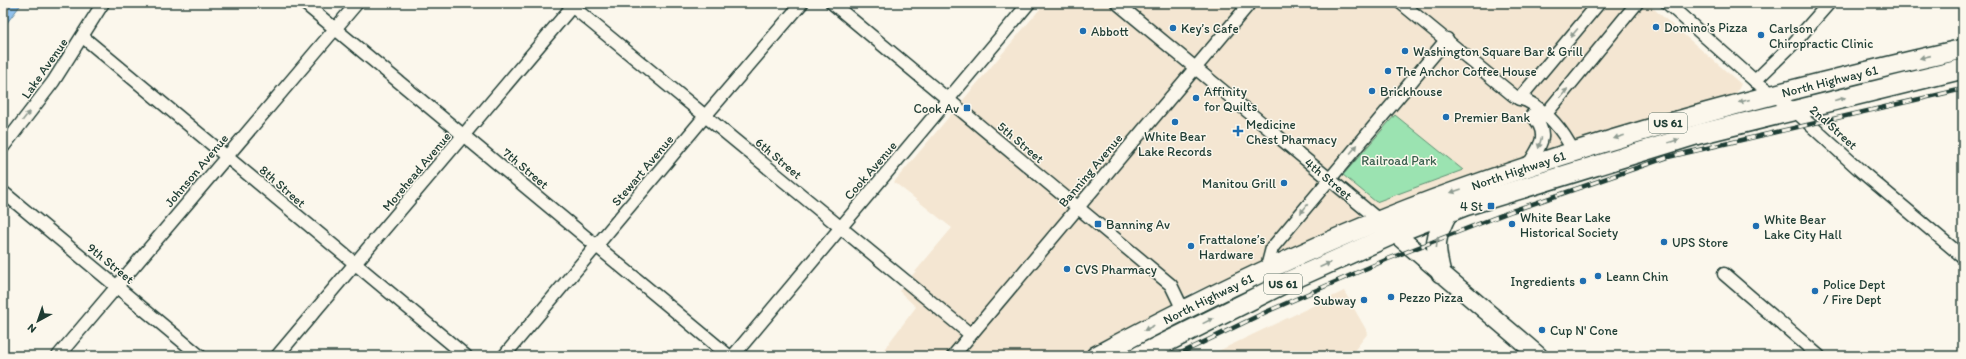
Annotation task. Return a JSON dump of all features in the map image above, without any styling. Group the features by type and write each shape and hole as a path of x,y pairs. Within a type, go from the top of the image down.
{"main road":[{"name":"North Highway 61","path":"1096,356 1183,310 1266,270 1380,221 1455,191 1573,151 1774,94 1963,49"},
{"name":"North Highway 61","path":"1139,356 1289,281 1396,233 1448,212 1699,134 1963,69"},
{"path":"1556,178 1565,167 1573,151"},
{"path":"1441,273 1436,245 1438,230 1448,212"},
{"path":"1173,338 1183,327 1185,319 1183,310"}],"street":[{"name":"Lake Avenue","path":"3,147 53,82 83,37 103,3"},
{"name":"7th Street","path":"304,3 597,245 728,356"},
{"name":"Johnson Avenue","path":"58,356 357,3"},
{"name":"Stewart Avenue","path":"504,356 802,3"},
{"name":"5th Street","path":"832,3 1171,285 1183,310"},
{"name":"Cook Avenue","path":"733,356 1029,3"},
{"name":"4th Street","path":"1117,3 1396,233 1539,356"},
{"name":"Banning Avenue","path":"953,356 1250,3"},
{"path":"1401,3 1519,99 1527,101 1541,118 1556,125 1567,138 1573,151"},
{"path":"1519,99 1599,3"},
{"path":"1526,168 1539,149 1542,141 1541,118 1637,3"},
{"name":"2nd Street","path":"1667,3 1755,81 1794,110 1862,172 1963,257"},
{"path":"1755,81 1793,44 1829,3"},
{"name":"6th Street","path":"572,4 970,334"},
{"name":"Morehead Avenue","path":"277,356 464,135 572,4"},
{"name":"8th Street","path":"83,37 466,356"},
{"path":"1266,270 1272,248 1447,39"},
{"name":"9th Street","path":"3,192 117,285 200,356"},
{"path":"1724,274 1815,355"}],"shaded area":[{"path":"1045,3 1647,3 1741,84 1736,94 1587,139 1193,292 1081,356 879,356 916,307 899,291 952,228 894,182"},
{"path":"1344,291 1368,333 1350,356 1208,356"}],"green space":[{"name":"Railroad Park","path":"1395,115 1463,170 1376,202 1343,175"}],"water":[{"path":"3,3 22,3 3,28"}],"railway":[{"path":"1175,356 1266,312 1388,259 1512,211 1668,157 1963,89"}],"place":[{"name":"Domino’s Pizza","path":"1656,27"},
{"name":"Key’s Cafe","path":"1173,28"},
{"name":"Abbott","path":"1083,31"},
{"name":"Carlson Chiropractic Clinic","path":"1761,35"},
{"name":"Washington Square Bar & Grill","path":"1405,51"},
{"name":"The Anchor Coffee House","path":"1388,71"},
{"name":"Brickhouse","path":"1372,91"},
{"name":"Affinity for Quilts","path":"1196,98"},
{"name":"Cook Av","path":"967,108"},
{"name":"Premier Bank","path":"1446,117"},
{"name":"White Bear Lake Records","path":"1175,122"},
{"name":"Medicine Chest Pharmacy","path":"1238,131"},
{"name":"Manitou Grill","path":"1284,183"},
{"name":"4 St","path":"1491,206"},
{"name":"Banning Av","path":"1098,224"},
{"name":"White Bear Lake Historical Society","path":"1512,224"},
{"name":"White Bear Lake City Hall","path":"1756,226"},
{"name":"UPS Store","path":"1664,242"},
{"name":"Frattalone’s Hardware","path":"1191,246"},
{"name":"CVS Pharmacy","path":"1067,269"},
{"name":"Leann Chin","path":"1598,276"},
{"name":"Ingredients","path":"1583,281"},
{"name":"Police Dept / Fire Dept","path":"1815,291"},
{"name":"Pezzo Pizza","path":"1391,297"},
{"name":"Subway","path":"1364,300"},
{"name":"Cup N' Cone","path":"1542,330"}]}
